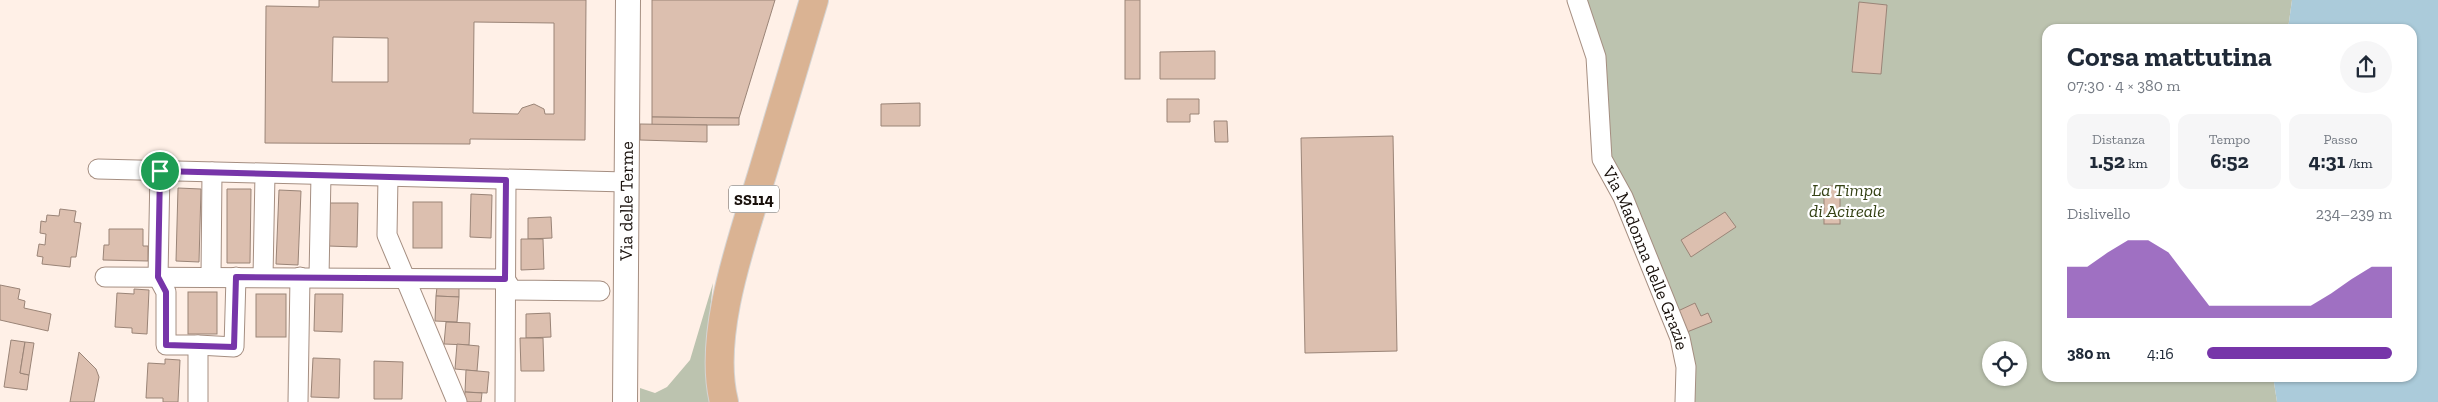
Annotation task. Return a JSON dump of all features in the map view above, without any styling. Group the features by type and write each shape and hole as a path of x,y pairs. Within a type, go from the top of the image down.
{"main road":[{"name":"SS114","path":"724,402 720,366 722,327 729,291 741,243 814,0"}],"street":[{"name":"Via delle Terme","path":"625,402 628,0"},
{"name":"Via Madonna delle Grazie","path":"1577,0 1596,57 1602,159 1623,197 1680,338 1686,367 1686,402"},
{"path":"98,169 626,182"},
{"path":"160,171 158,277 166,292 166,345 234,347 236,277"},
{"path":"211,277 212,172"},
{"path":"263,277 265,174"},
{"path":"319,277 321,175"},
{"path":"388,177 387,235 457,402"},
{"path":"505,402 506,180"},
{"path":"106,277 505,279"},
{"path":"298,402 300,277"},
{"path":"505,279 512,290 600,291"},
{"path":"198,345 198,402"}],"green space":[{"name":"La Timpa di Acireale","path":"1581,0 2292,0 2289,24 2042,24 2042,382 2274,382 2277,402 1694,402 1695,364 1691,350 1608,158"},
{"path":"713,283 708,330 711,402 640,402 640,388 655,393 667,387 690,360"}],"water":[{"path":"2292,0 2438,0 2438,402 2277,402 2274,382 2417,382 2417,24 2289,24"}],"building":[{"path":"319,0 586,0 585,140 470,139 470,144 265,143 266,6 319,7","holes":["474,22 554,23 554,114 545,114 544,109 534,104 522,108 518,114 473,113","333,37 388,38 388,82 332,82"]},
{"path":"652,0 775,0 739,118 652,117"},
{"path":"1125,0 1140,0 1140,79 1125,79"},
{"path":"1859,2 1887,5 1881,74 1852,72"},
{"path":"1215,51 1215,79 1160,79 1160,52"},
{"path":"1167,99 1199,99 1199,114 1190,114 1190,122 1167,122"},
{"path":"920,103 920,126 881,126 881,104"},
{"path":"652,117 739,118 739,125 652,125"},
{"path":"1214,121 1227,121 1228,142 1215,142"},
{"path":"640,124 707,125 707,142 640,140"},
{"path":"1393,136 1397,351 1305,353 1301,138"},
{"path":"1824,186 1840,186 1840,224 1824,224"},
{"path":"178,188 201,189 199,262 176,261"},
{"path":"227,189 251,189 250,263 227,263"},
{"path":"279,190 301,191 298,265 276,264"},
{"path":"471,194 492,195 491,238 470,237"},
{"path":"413,202 442,202 442,248 413,248"},
{"path":"329,203 358,203 357,247 328,246"},
{"path":"60,209 76,211 74,222 81,223 76,257 71,257 70,267 42,264 43,257 37,256 39,244 45,245 46,234 40,233 41,221 46,222 47,215 59,216"},
{"path":"1725,212 1736,227 1691,257 1681,240"},
{"path":"551,217 552,238 528,239 528,218"},
{"path":"109,229 143,229 143,246 148,246 148,261 103,260 104,245 109,245"},
{"path":"521,239 543,239 544,269 521,270"},
{"path":"0,285 20,289 18,299 25,301 24,308 51,314 48,331 0,320"},
{"path":"437,287 459,288 459,297 436,296"},
{"path":"134,289 149,290 147,334 132,333 132,328 115,327 117,293 134,294"},
{"path":"188,292 217,292 217,334 188,334"},
{"path":"256,294 286,294 286,337 256,337"},
{"path":"315,294 343,294 342,332 314,331"},
{"path":"436,296 459,297 457,322 435,321"},
{"path":"1695,303 1701,316 1708,313 1712,322 1687,332 1678,311"},
{"path":"550,313 551,337 526,338 526,314"},
{"path":"446,322 470,323 469,345 444,344"},
{"path":"520,338 543,338 544,371 521,371"},
{"path":"11,340 25,342 20,373 29,375 27,390 4,387"},
{"path":"25,342 34,343 29,375 20,373"},
{"path":"457,344 479,346 477,371 455,369"},
{"path":"79,352 96,369 99,377 94,402 70,402"},
{"path":"313,358 340,359 339,398 311,397"},
{"path":"165,359 180,360 178,402 163,402 163,398 146,398 148,363 165,364"},
{"path":"374,361 403,362 402,399 374,399"},
{"path":"466,370 489,372 487,393 465,392"},
{"path":"465,392 482,393 481,402 464,402"}],"route":[{"path":"160,171 506,180 505,279 236,277 234,347 166,345 166,292 158,277 160,171"}]}
